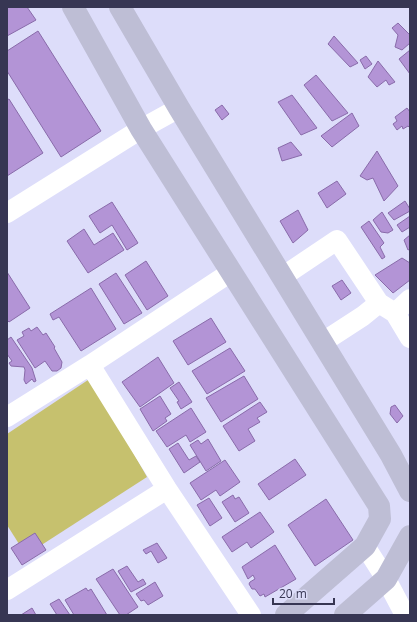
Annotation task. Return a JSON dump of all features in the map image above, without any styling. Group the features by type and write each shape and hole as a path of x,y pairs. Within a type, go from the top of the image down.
{"main road":[{"path":"73,7 141,129 379,506 380,519 365,546 286,615"},
{"path":"120,7 179,108 392,455 410,491"},
{"path":"345,615 386,579 410,536"}],"street":[{"path":"7,213 141,129 179,108"},
{"path":"282,277 337,240 410,338"},
{"path":"7,417 90,365 231,272"},
{"path":"322,342 363,316 410,299"},
{"path":"90,365 168,489 251,615"},
{"path":"9,583 168,489"},
{"path":"365,546 386,579 405,615"}],"shaded area":[{"path":"91,378 147,477 26,555 7,525 7,434"}],"building":[{"path":"7,7 27,7 36,20 7,36"},
{"path":"398,23 410,35 410,43 402,50 395,47 398,35 392,28"},
{"path":"38,31 101,131 61,157 7,71 7,51"},
{"path":"334,36 358,63 350,67 328,44"},
{"path":"410,50 410,74 399,59"},
{"path":"366,56 372,64 365,69 360,60"},
{"path":"378,61 395,82 389,85 386,80 377,87 368,77"},
{"path":"316,75 348,113 332,121 304,85"},
{"path":"292,95 317,128 301,135 278,102"},
{"path":"9,99 43,153 7,176 7,100"},
{"path":"222,105 229,114 222,120 215,110"},
{"path":"407,108 410,112 410,128 408,126 403,129 402,126 397,130 393,124 397,121 395,117"},
{"path":"352,113 359,126 332,147 321,136"},
{"path":"291,142 302,155 282,161 278,148"},
{"path":"377,151 398,186 384,201 373,178 367,180 360,176"},
{"path":"337,181 346,194 327,208 318,193"},
{"path":"405,201 410,211 394,220 388,213"},
{"path":"112,202 138,243 127,250 112,225 100,233 89,216"},
{"path":"298,210 308,230 293,243 280,221"},
{"path":"382,212 393,230 388,233 381,232 373,220"},
{"path":"410,216 410,227 402,232 397,225"},
{"path":"369,221 384,243 380,247 385,257 382,259 361,227"},
{"path":"84,229 94,245 113,233 124,250 88,273 67,241"},
{"path":"410,235 410,249 408,250 404,240"},
{"path":"402,258 410,263 410,280 393,293 375,275"},
{"path":"146,261 168,296 147,310 125,275"},
{"path":"7,272 30,308 9,322 7,320"},
{"path":"116,273 142,313 124,324 99,284"},
{"path":"342,280 351,293 341,300 332,286"},
{"path":"91,288 116,329 81,351 59,317 53,320 50,314"},
{"path":"211,318 226,342 188,365 173,341"},
{"path":"37,327 43,335 46,333 62,362 61,368 57,371 52,371 45,361 35,368 17,340 24,336 22,332 29,328 31,331"},
{"path":"11,337 32,368 36,381 34,382 32,379 26,384 24,380 24,367 11,366 9,363 12,361 7,354 7,340"},
{"path":"230,348 245,371 207,394 192,371"},
{"path":"158,357 174,383 140,407 122,382"},
{"path":"244,376 258,399 221,422 206,398"},
{"path":"179,382 192,402 181,409 177,402 179,401 170,388"},
{"path":"160,396 171,414 165,418 167,421 153,431 140,409"},
{"path":"260,402 267,412 257,418 260,422 248,429 255,441 239,451 223,426"},
{"path":"395,405 403,416 397,423 390,414 391,407"},
{"path":"191,408 206,432 190,442 186,435 167,447 156,431"},
{"path":"208,439 221,461 206,471 190,445 198,440 201,444"},
{"path":"178,443 189,460 196,456 200,462 184,473 169,449"},
{"path":"295,459 306,475 269,500 258,484"},
{"path":"225,460 240,482 220,496 216,490 201,500 190,483"},
{"path":"233,495 235,499 239,497 249,513 235,522 222,502"},
{"path":"209,498 222,518 210,526 197,505"},
{"path":"326,499 353,540 315,566 288,525"},
{"path":"260,512 274,532 251,548 247,542 232,552 222,537"},
{"path":"35,533 46,550 22,565 11,548"},
{"path":"157,543 167,558 158,563 151,551 146,554 143,550"},
{"path":"275,545 296,579 265,597 264,594 260,596 249,584 255,579 253,575 248,579 242,567"},
{"path":"127,566 138,582 143,579 146,584 131,592 118,571"},
{"path":"113,569 138,607 126,615 120,615 96,579"},
{"path":"155,582 163,596 148,605 144,600 141,601 136,594"},
{"path":"86,588 88,591 91,589 107,615 74,615 65,600"},
{"path":"59,599 70,615 57,615 50,604"},
{"path":"32,608 36,615 21,615"}]}
